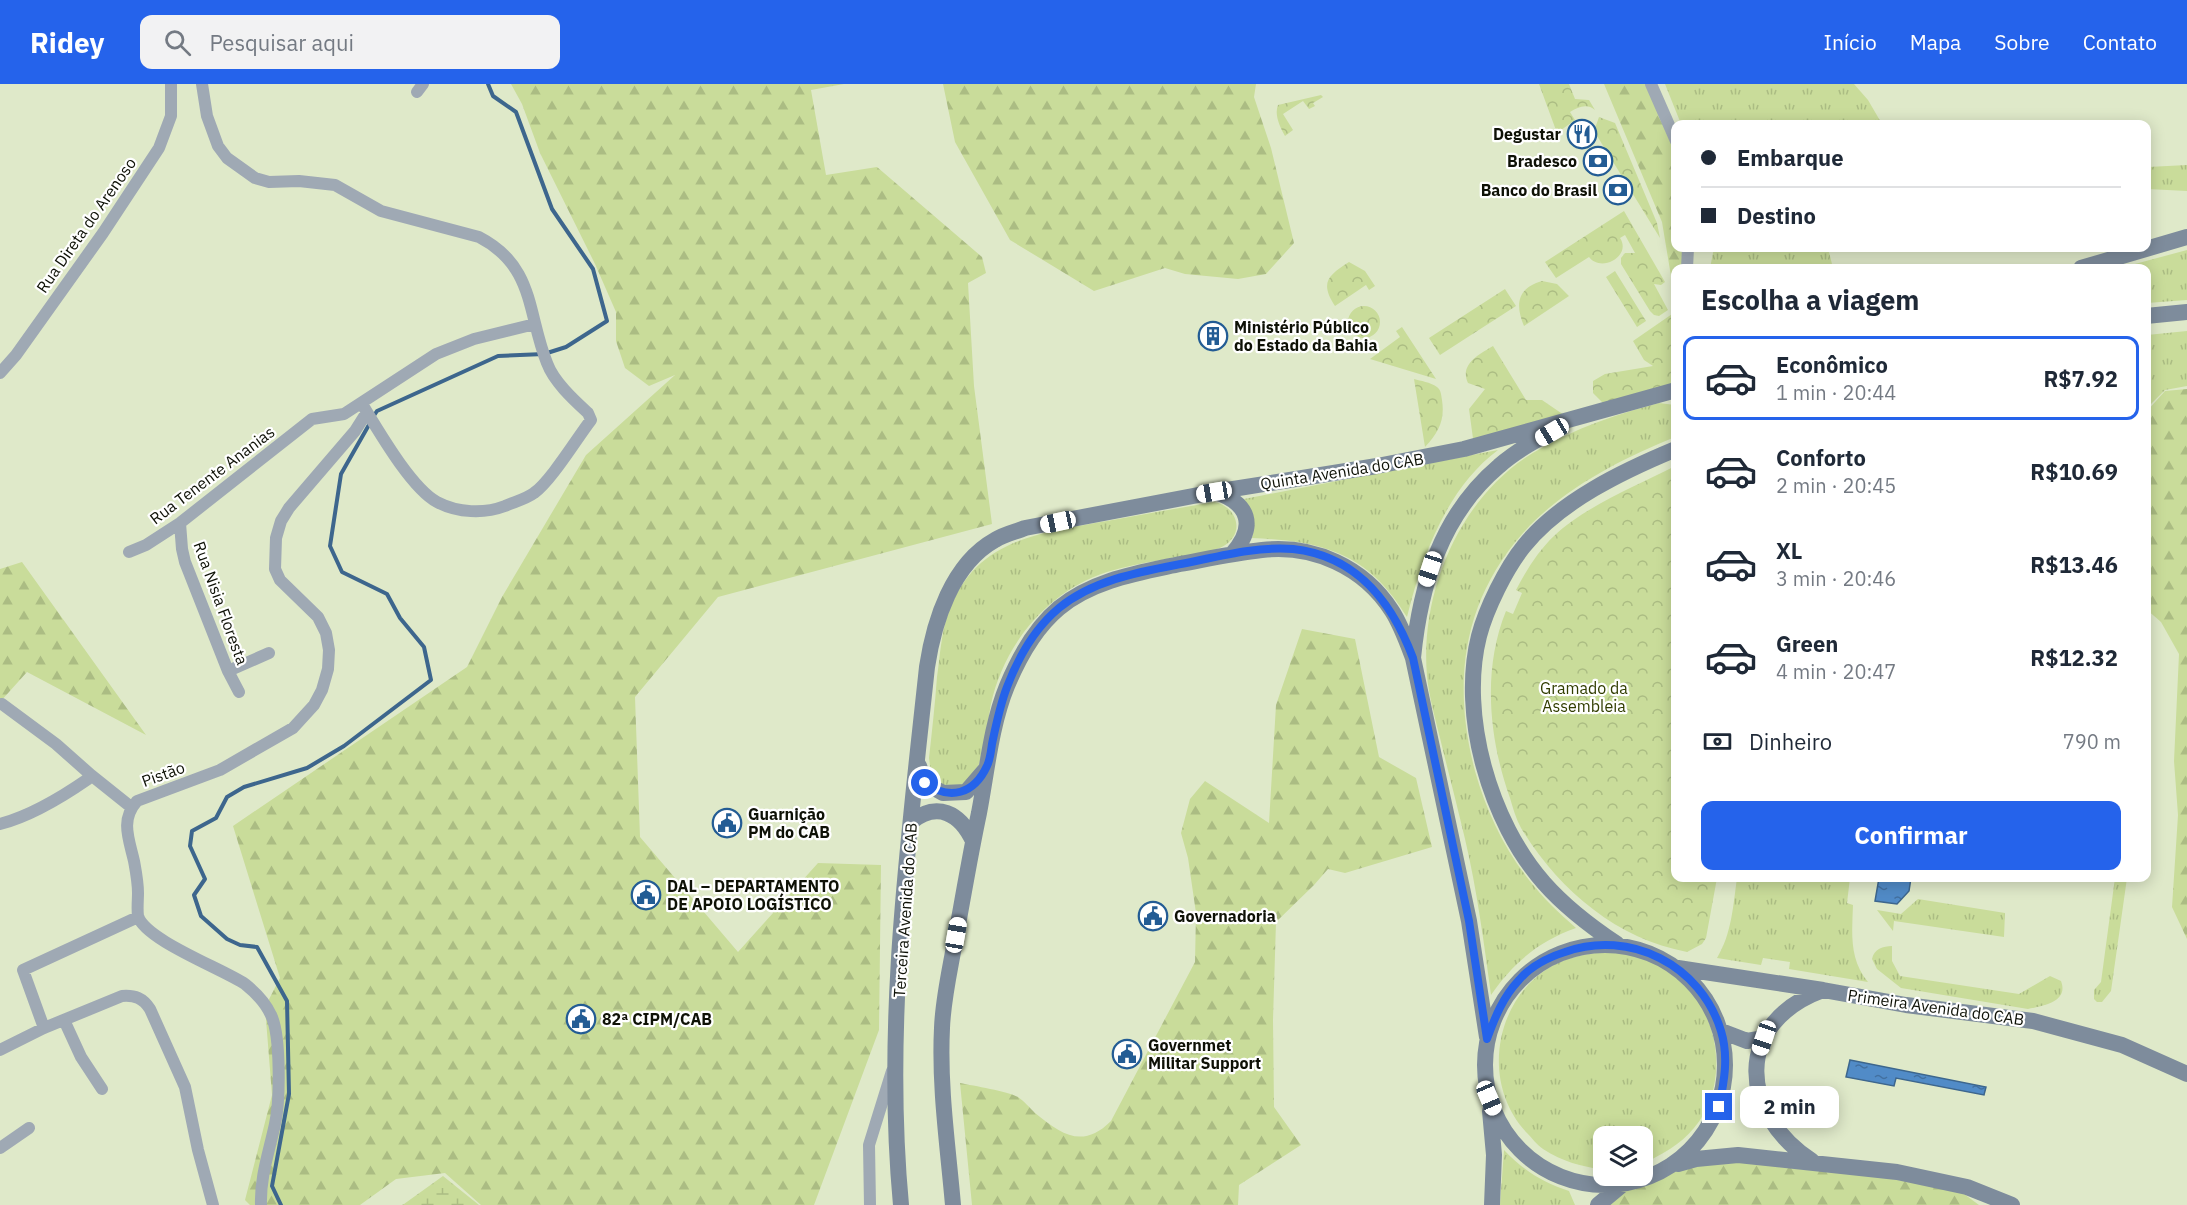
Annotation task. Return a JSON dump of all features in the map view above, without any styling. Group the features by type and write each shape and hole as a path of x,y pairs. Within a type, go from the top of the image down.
{"main road":[{"path":"2151,248 2187,237"},
{"path":"2095,264 2136,252"},
{"path":"2151,316 2187,312"},
{"name":"Quinta Avenida do CAB","path":"939,618 966,564 996,539 1025,528 1214,492 1377,466 1464,449 1671,391"},
{"path":"1413,658 1423,591 1430,569 1448,529 1466,502 1500,465 1552,432 1592,412"},
{"path":"1617,944 1578,918 1543,882 1518,846 1500,814 1477,737 1474,701 1476,658 1480,635 1493,602 1524,547 1550,519 1605,482 1671,451"},
{"path":"1214,492 1239,504 1246,518 1246,533 1232,554"},
{"path":"953,1205 942,1066 942,1026 973,841 999,711 1018,661 1045,622 1073,598 1134,573 1232,554 1293,549 1336,561 1354,572 1380,595 1401,628 1413,658 1469,921 1487,1039"},
{"name":"Terceira Avenida do CAB","path":"901,1205 895,1101 900,928 930,648 939,618"},
{"path":"918,759 925,783 943,793 966,792 988,766"},
{"path":"911,822 927,812 949,813 964,824 973,841"},
{"path":"1492,1205 1494,1155 1484,1069 1487,1039 1499,1006 1520,978 1549,957 1582,946 1617,944 1644,950 1678,968 1705,996 1721,1031 1726,1069 1719,1107 1700,1141 1671,1166"},
{"name":"Primeira Avenida do CAB","path":"1678,968 1906,1005 2033,1021 2121,1045 2187,1074"},
{"path":"1813,1162 1797,1152 1770,1119 1761,1102 1755,1079 1757,1058 1764,1038 1774,1021 1788,1007 1823,990"},
{"path":"1721,1031 1747,1041 1764,1038"},
{"path":"1489,1098 1501,1125 1518,1148 1540,1166 1566,1179 1593,1185"},
{"path":"1653,1175 1671,1166 1696,1159 1716,1156 1764,1156 1897,1172 1945,1181 1968,1187 2012,1205"},
{"path":"1598,1205 1621,1186"}],"street":[{"name":"Rua Direta do Arenoso","path":"0,373 16,355 103,233 159,148 171,116 171,84"},
{"path":"202,84 207,116 218,146 227,158 255,178 269,182 299,181 335,185 381,212 457,230 493,245 506,256 521,277 532,306 547,364 552,373 588,413 591,420 536,492 483,512 451,508 437,502 424,492 393,452 364,408 436,354 474,339 536,324"},
{"path":"1651,84 1671,130"},
{"name":"Rua Tenente Ananias","path":"129,552 146,545 180,523 312,420 364,408"},
{"name":"Pistão","path":"138,917 138,885 126,821 131,807 137,801 220,770 267,744 293,728 314,705 322,690 328,669 329,650 326,633 318,617 280,580 275,569 276,538 281,521 289,508 355,431 364,408"},
{"name":"Rua Nisia Floresta","path":"180,523 185,562 228,671 239,692"},
{"path":"228,671 269,653"},
{"path":"2,704 56,744 131,807"},
{"path":"0,824 59,798 92,774"},
{"path":"44,1028 23,970 138,917 147,928 164,940 246,985 259,998 271,1016 276,1030 278,1054 275,1122 260,1187 261,1205"},
{"path":"0,1050 44,1028 122,996 135,996 146,1003 185,1087 198,1150 213,1205"},
{"path":"64,1020 81,1057 102,1089"},
{"path":"870,1205 869,1145 897,1055"},
{"path":"0,1148 29,1128"},
{"path":"859,1205 869,1187"}],"green space":[{"path":"511,84 844,84 811,90 826,175 877,167 982,257 986,273 968,283 974,386 992,524 718,597 635,697 640,837 738,952 818,863 881,865 879,1030 814,1205 481,1205 445,1173 396,1179 360,1205 250,1205 245,1200 272,1095 265,1007 280,978 233,826 467,667 502,597 586,455 675,375 649,386 625,368 616,341 616,312 540,153 522,104"},
{"path":"943,84 1256,84 1254,97 1271,148 1294,243 1266,274 1238,279 1185,274 1165,268 1094,291 1010,240 955,142"},
{"path":"1539,84 1569,84 1575,99 1589,100 1595,110 1586,106 1570,112 1575,120 1557,133"},
{"path":"1604,84 1651,84 1671,132 1671,252 1688,252 1687,264 1671,264 1671,276 1662,222"},
{"path":"1665,84 1854,84 1868,100 1880,120 1679,120"},
{"path":"1321,95 1323,97 1313,103 1315,106 1309,109 1303,101 1283,114 1293,130 1285,136 1277,117 1278,105"},
{"path":"1599,117 1615,123 1657,223 1660,238 1594,131"},
{"path":"2187,165 2187,191 2151,189 2151,167"},
{"path":"1624,211 1665,282 1661,285 1654,284 1668,310 1659,316 1650,311 1621,264 1621,258 1625,253 1635,253 1625,235 1620,238 1623,245 1619,256 1607,263 1594,262 1589,257 1556,278 1545,262"},
{"path":"2187,250 2187,300 2151,303 2151,264 2135,264"},
{"path":"1713,252 1829,252 1832,264 1711,264"},
{"path":"1349,262 1365,271 1375,286 1369,290 1366,285 1335,306 1328,291 1328,280"},
{"path":"1615,271 1646,321 1637,327 1606,277"},
{"path":"1542,281 1557,284 1569,296 1524,326 1519,304 1520,298 1527,288"},
{"path":"1505,289 1516,306 1440,355 1429,338"},
{"path":"1364,306 1375,311 1380,322 1375,333 1364,338 1353,333 1348,322 1353,311"},
{"path":"1671,315 1671,391 1608,408 1593,393 1593,381 1605,374 1653,366 1644,360 1633,341"},
{"path":"1402,327 1436,379 1370,359 1400,337 1396,331"},
{"path":"2187,331 2187,386 2165,390 2151,404 2151,335"},
{"path":"1493,346 1526,400 1542,400 1564,415 1474,446 1469,409 1485,389 1468,383 1466,370 1472,360"},
{"path":"1414,379 1434,385 1439,389 1443,407 1440,425 1425,447"},
{"path":"2187,389 2187,939 2172,907 2178,815 2174,761 2179,654 2161,622 2151,613 2151,407 2165,391"},
{"path":"1659,403 1671,404 1671,439 1613,465 1574,489 1523,533 1502,559 1487,587 1475,616 1468,645 1464,676 1464,707 1468,739 1479,786 1496,828 1511,855 1534,887 1576,928 1550,939 1528,954 1508,973 1491,995 1469,858 1428,684 1426,645 1430,614 1437,584 1462,526 1480,500 1501,477 1541,448 1573,432"},
{"path":"1498,450 1464,484 1450,504 1420,571 1407,617 1392,595 1376,578 1360,565 1342,555 1322,547 1301,543 1252,538 1254,528 1252,518 1244,499"},
{"name":"Gramado da Assembleia","path":"1671,468 1671,882 1716,882 1706,938 1702,944 1687,952 1636,936 1613,923 1571,891 1553,871 1536,850 1518,821 1503,775 1493,728 1491,681 1494,657 1498,634 1506,611 1513,614 1522,593 1516,590 1528,569 1554,536 1566,525 1612,497"},
{"path":"1214,502 1227,507 1235,518 1234,536 1225,545 1211,551 1107,572 1066,592 1048,606 1018,641 1006,661 997,682 981,756 974,775 969,782 960,787 950,787 936,780 931,772 929,758 942,637 948,614 960,589 974,570 992,555 1034,536 1082,525"},
{"path":"22,562 146,735 27,672 0,702 0,569"},
{"path":"1302,629 1355,639 1379,757 1416,778 1432,847 1345,873 1328,869 1276,922 1273,1020 1274,1107 1301,1145 1239,1185 1238,1205 972,1205 960,1083 1018,1097 1045,1121 1073,1136 1091,1135 1111,1121 1195,962 1196,913 1188,858 1181,833 1190,799 1205,781 1269,823 1276,705"},
{"path":"1736,882 1850,882 1847,903 1853,905 1853,945 1858,964 1868,982 1789,969 1790,962 1763,958 1761,965 1717,958 1726,939"},
{"path":"2114,882 2126,882 2111,991 2102,1002 2097,1002 2094,999 2094,990 2101,982"},
{"path":"1918,899 2005,913 2004,937 1894,921 1893,931 1877,910 1901,914"},
{"path":"1892,946 1892,961 1900,976 2019,994 2050,976 2061,981 2061,994 2053,1002 2028,1009 1901,988 1877,969 1872,959 1879,949"},
{"path":"1609,951 1658,964 1673,973 1689,988 1701,1005 1710,1025 1715,1046 1716,1068 1713,1090 1706,1110 1683,1139 1653,1159 1653,1126 1593,1126 1593,1168 1558,1157 1541,1147 1527,1133 1513,1114 1504,1093 1499,1071 1500,1049 1504,1026 1513,1005 1527,987 1551,966 1583,955"},
{"path":"1504,1150 1534,1175 1569,1191 1575,1205 1500,1205"},
{"path":"1764,1156 1960,1191 1979,1205 1598,1205 1621,1186 1653,1186 1653,1175 1671,1166"},
{"path":"443,1176 479,1205 402,1205 404,1204"}],"water":[{"path":"1878,882 1910,882 1909,891 1897,904 1875,901"},
{"path":"1850,1060 1986,1087 1984,1095 1896,1078 1894,1086 1846,1077"}],"waterway":[{"path":"373,417 377,411 498,356 544,354 566,347 607,321 593,269 552,209 516,112 493,96 488,84"},
{"path":"281,1205 272,1186 289,1094 287,1001 257,947 240,945 227,939 201,916 194,895 205,879 190,846 192,831 216,818 227,797 244,787 307,768 344,746 431,680 424,647 400,618 387,594 342,572 330,546 341,474 370,423"}],"place":[{"name":"Degustar","path":"1582,134"},
{"name":"Bradesco","path":"1598,161"},
{"name":"Banco do Brasil","path":"1618,190"},
{"name":"Ministério Público do Estado da Bahia","path":"1213,336"},
{"name":"Guarnição PM do CAB","path":"727,823"},
{"name":"DAL – DEPARTAMENTO DE APOIO LOGÍSTICO","path":"646,895"},
{"name":"Governadoria","path":"1153,916"},
{"name":"82ª CIPM/CAB","path":"581,1019"},
{"name":"Governmet Militar Support","path":"1127,1054"}],"route":[{"path":"925,783 943,793 956,794 966,792 976,781 988,766 999,711 1018,661 1045,622 1073,598 1092,588 1134,573 1232,554 1293,549 1336,561 1369,584 1392,610 1413,658 1469,921 1487,1039 1499,1006 1520,978 1549,957 1582,946 1617,944 1644,950 1678,968 1705,996 1721,1031 1726,1069 1719,1107"}]}
